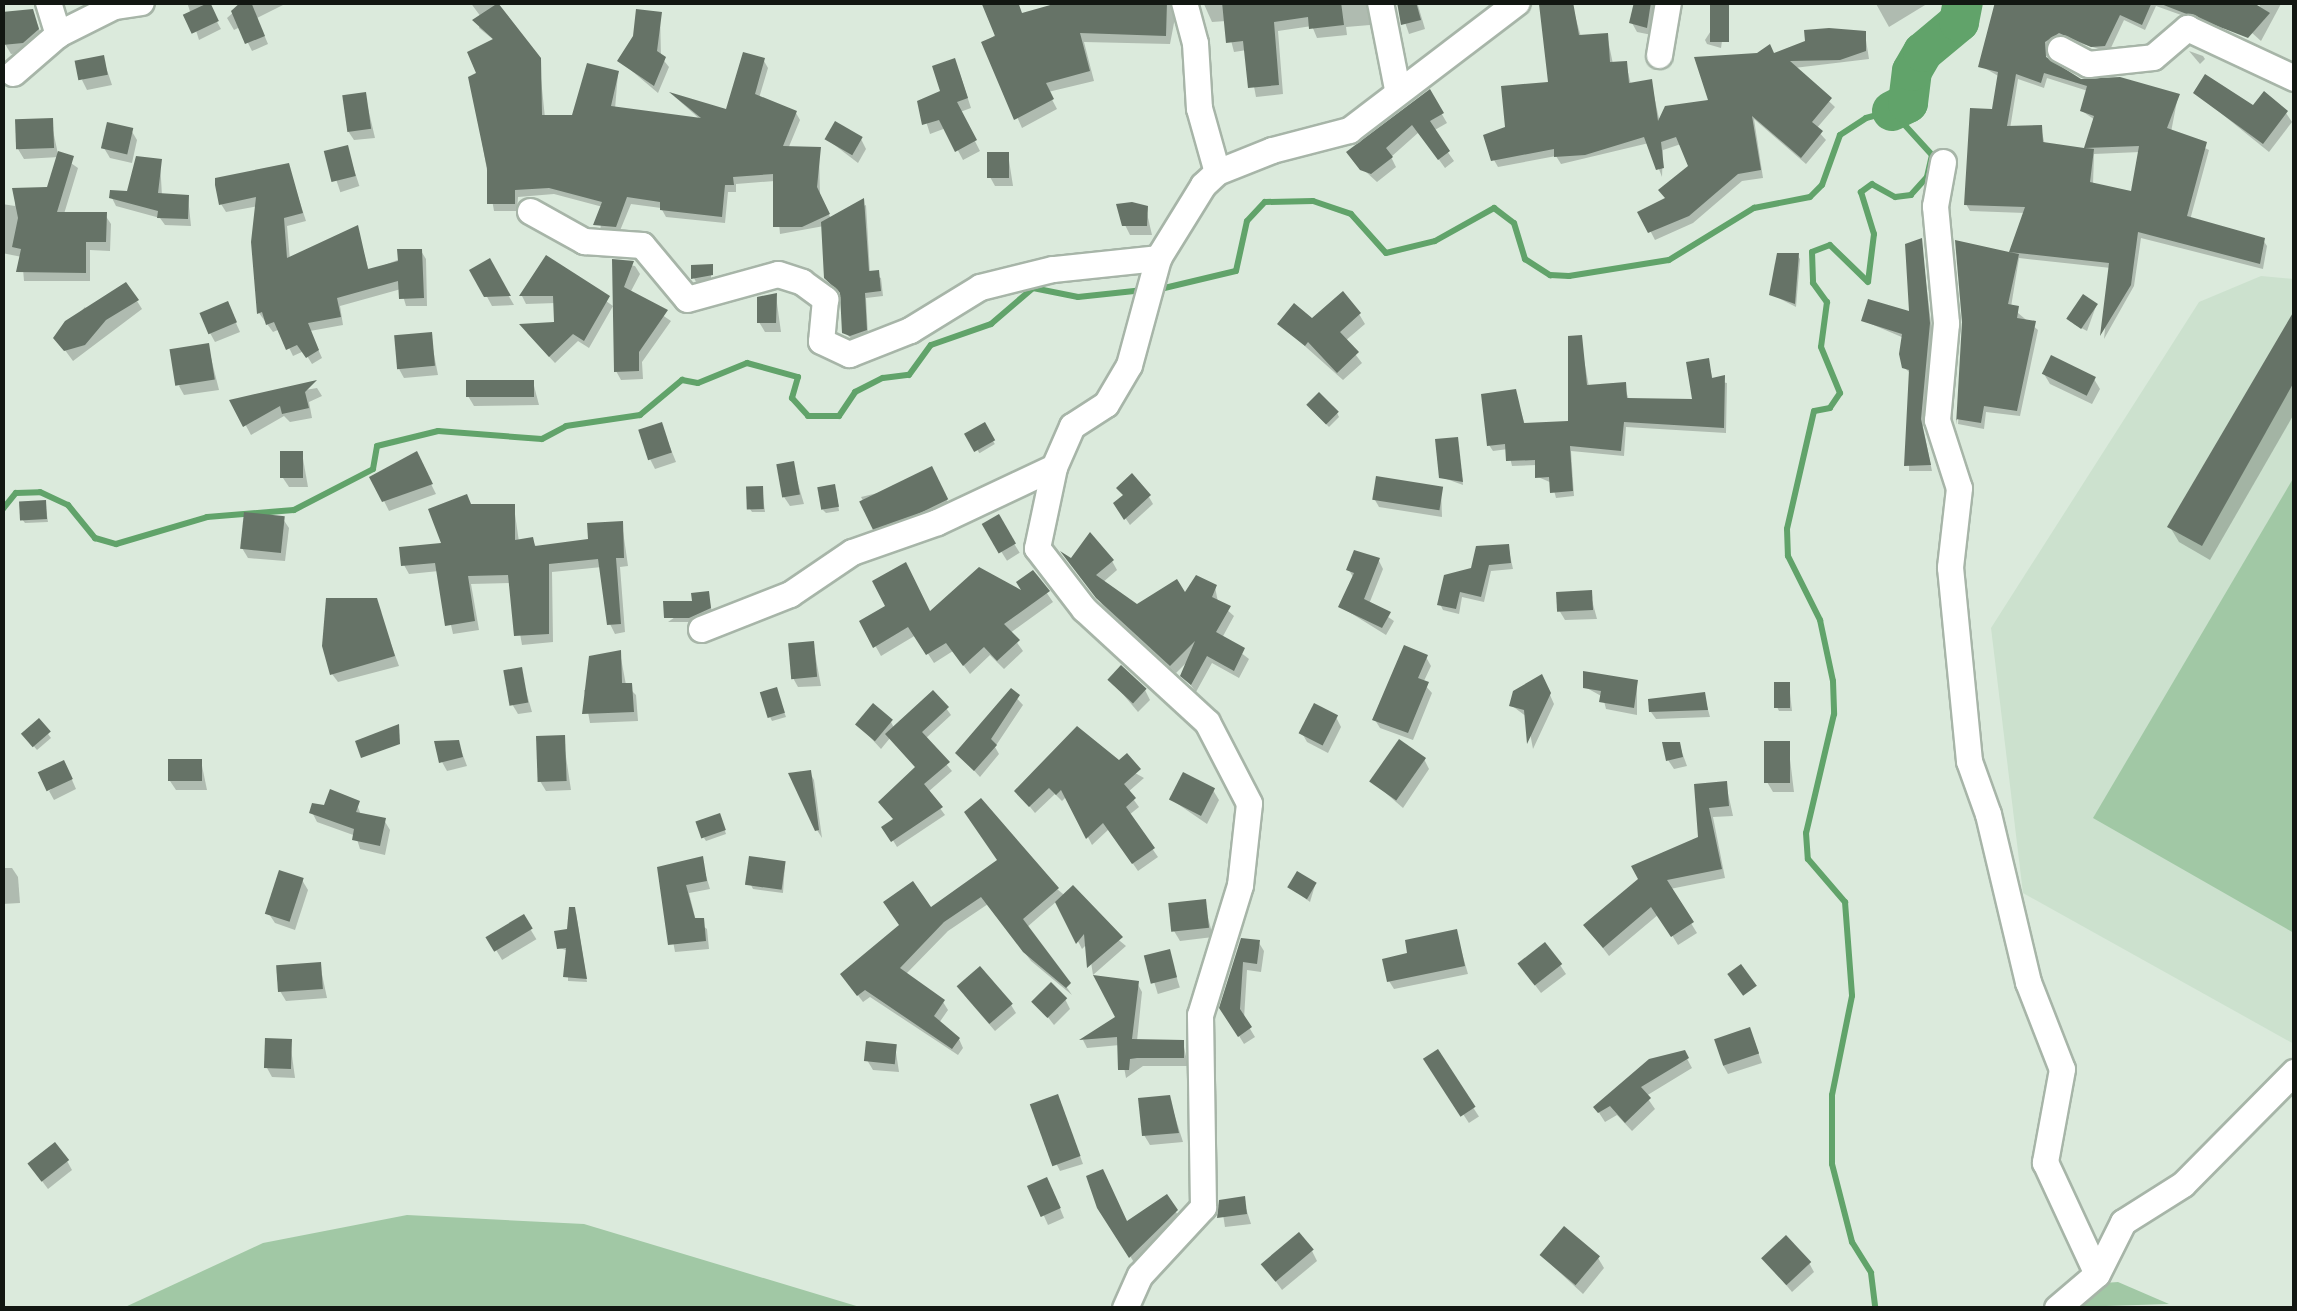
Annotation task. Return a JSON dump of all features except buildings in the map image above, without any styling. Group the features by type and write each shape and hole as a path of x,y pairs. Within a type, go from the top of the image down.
{"street":[{"path":"48,2 58,34"},
{"path":"12,74 58,34 102,10 141,2"},
{"path":"1184,2 1195,43 1198,108 1216,172"},
{"path":"1380,2 1397,88"},
{"path":"1125,1308 1140,1275 1203,1208 1200,1015 1240,884 1249,804 1207,722 1084,609 1037,548 1054,466 1072,426 1106,404 1130,365 1157,264 1216,172 1349,130 1397,88 1517,2"},
{"path":"1658,55 1668,2"},
{"path":"2060,49 2088,64 2152,57 2187,28 2294,78"},
{"path":"1944,162 1935,206 1946,324 1937,420 1959,488 1950,566 1969,761 1988,814 2028,982 2062,1070 2045,1162 2097,1274"},
{"path":"530,211 584,241 642,245 687,299 778,274 802,282 825,299 821,340 849,354 910,330 980,287 1053,268 1157,264"},
{"path":"701,629 790,594 852,552 937,522 1054,466"},
{"path":"2056,1308 2097,1274 2123,1222 2183,1184 2294,1072"}],"shaded area":[{"path":"2261,276 2294,279 2294,1044 2023,893 1991,628 2199,302"}],"green space":[{"path":"2294,477 2294,933 2093,818"},
{"path":"407,1215 584,1224 863,1308 123,1308 263,1243"},
{"path":"2118,1282 2169,1304 2043,1308 2075,1285"}],"waterway":[{"path":"1892,111 1908,103 1912,71 1923,52 1959,22 1963,2"},
{"path":"1156,290 1236,271 1247,221 1265,202 1313,201 1351,214 1386,253 1435,241 1494,208 1514,223 1525,259 1550,275 1569,276 1669,260 1754,208 1810,197 1822,185 1840,135 1866,118 1892,111 1932,155 1927,177 1911,195 1895,197 1872,184 1861,192 1874,234 1868,282 1830,245 1812,252 1813,283 1827,302 1821,347 1840,393 1830,408 1814,411 1787,529 1788,556 1820,620 1833,681 1834,714 1806,833 1808,859 1845,902 1852,996 1832,1095 1832,1164 1852,1242 1871,1273 1875,1308"},
{"path":"2,510 16,493 40,492 68,505 95,538 116,544 207,517 294,510 373,469 377,446 438,431 542,439 566,426 640,415 682,380 698,383 747,363 798,377 792,398 808,416 839,416 855,392 883,378 909,375 931,345 991,324 1033,288 1078,297 1144,290"}]}
